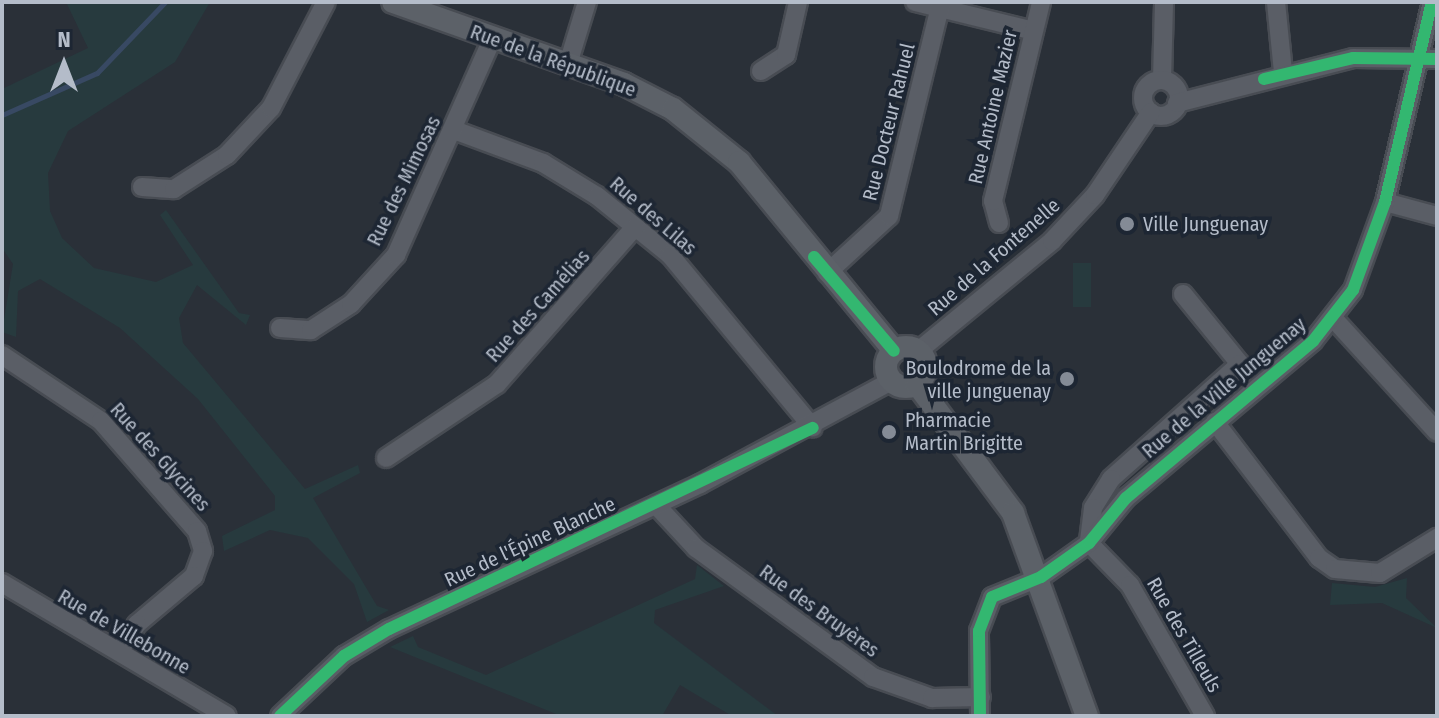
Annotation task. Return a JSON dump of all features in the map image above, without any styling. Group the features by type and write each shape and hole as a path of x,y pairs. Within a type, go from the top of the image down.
{"main road":[{"name":"Rue de la République","path":"393,2 568,64 673,109 739,162 894,351"},
{"path":"917,384 926,367 917,352 894,351 886,362 891,381 917,384 1013,513 1041,577 1087,716"}],"street":[{"path":"142,187 174,189 227,155 271,108 326,2"},
{"path":"568,64 587,2"},
{"path":"761,71 786,55 798,2"},
{"path":"915,2 940,5 1034,31"},
{"name":"Rue Antoine Mazier","path":"999,223 993,201 1041,2"},
{"path":"1151,112 1166,114 1172,91 1164,2"},
{"path":"1276,2 1283,72"},
{"name":"Rue de la Ville Junguenay","path":"980,706 983,612 1003,590 1041,577 1089,543 1126,498 1333,318 1369,257 1429,58 1432,2"},
{"name":"Rue Docteur Rahuel","path":"827,273 889,216 940,5"},
{"name":"Rue des Mimosas","path":"280,328 311,330 351,304 396,255 492,39"},
{"path":"1172,91 1214,97 1283,72 1429,58"},
{"name":"Rue de la Fontenelle","path":"917,352 1052,241 1095,195 1151,112 1144,91 1172,91"},
{"name":"Rue des Lilas","path":"454,130 543,163 670,255 813,428"},
{"path":"1385,202 1437,216"},
{"name":"Rue des Camélias","path":"386,458 497,384 635,227"},
{"path":"1089,543 1093,508 1111,479 1240,364 1183,294"},
{"path":"1333,318 1437,432"},
{"name":"Rue des Glycines","path":"2,355 101,421 197,531 203,551 194,576 137,624 119,652"},
{"name":"Rue de l'Épine Blanche","path":"280,716 344,656 389,629 813,428 891,381"},
{"path":"1215,422 1319,558 1335,569 1380,573 1437,538"},
{"name":"Rue des Bruyères","path":"656,505 696,548 873,677 932,698 980,706"},
{"name":"Rue des Tilleuls","path":"1089,543 1130,585 1205,716"},
{"name":"Rue de Villebonne","path":"2,583 227,716"}],"green space":[{"path":"66,2 210,2 175,62 68,131 48,173 50,211 62,238 94,268 156,282 193,265 160,215 166,210 239,313 250,315 246,325 197,285 179,318 183,343 305,489 358,465 360,473 313,498 377,606 389,610 367,622 354,584 308,538 270,530 224,551 222,536 275,510 275,496 198,399 120,328 40,279 18,291 16,337 2,332 13,264 2,248 2,89 88,48"},
{"path":"1073,263 1091,263 1091,307 1073,307"},
{"path":"697,565 724,586 655,610 654,623 778,716 732,716 680,685 662,716 561,716 390,647 413,636 418,647 486,675 695,579"},
{"path":"1407,578 1406,598 1437,628 1382,603 1330,605 1332,583 1375,587"}],"waterway":[{"path":"2,115 97,73 165,2"}],"cycle path":[{"path":"980,716 979,631 992,597 1041,577 1089,543 1126,498 1313,341 1353,290 1385,202 1432,2"},
{"path":"1264,79 1353,58 1437,59"},
{"path":"814,257 894,351"},
{"path":"280,716 344,656 389,629 813,428"}],"place":[{"name":"Ville Junguenay","path":"1127,224"},
{"name":"Boulodrome de la ville junguenay","path":"1067,379"},
{"name":"Pharmacie Martin Brigitte","path":"889,432"}]}
